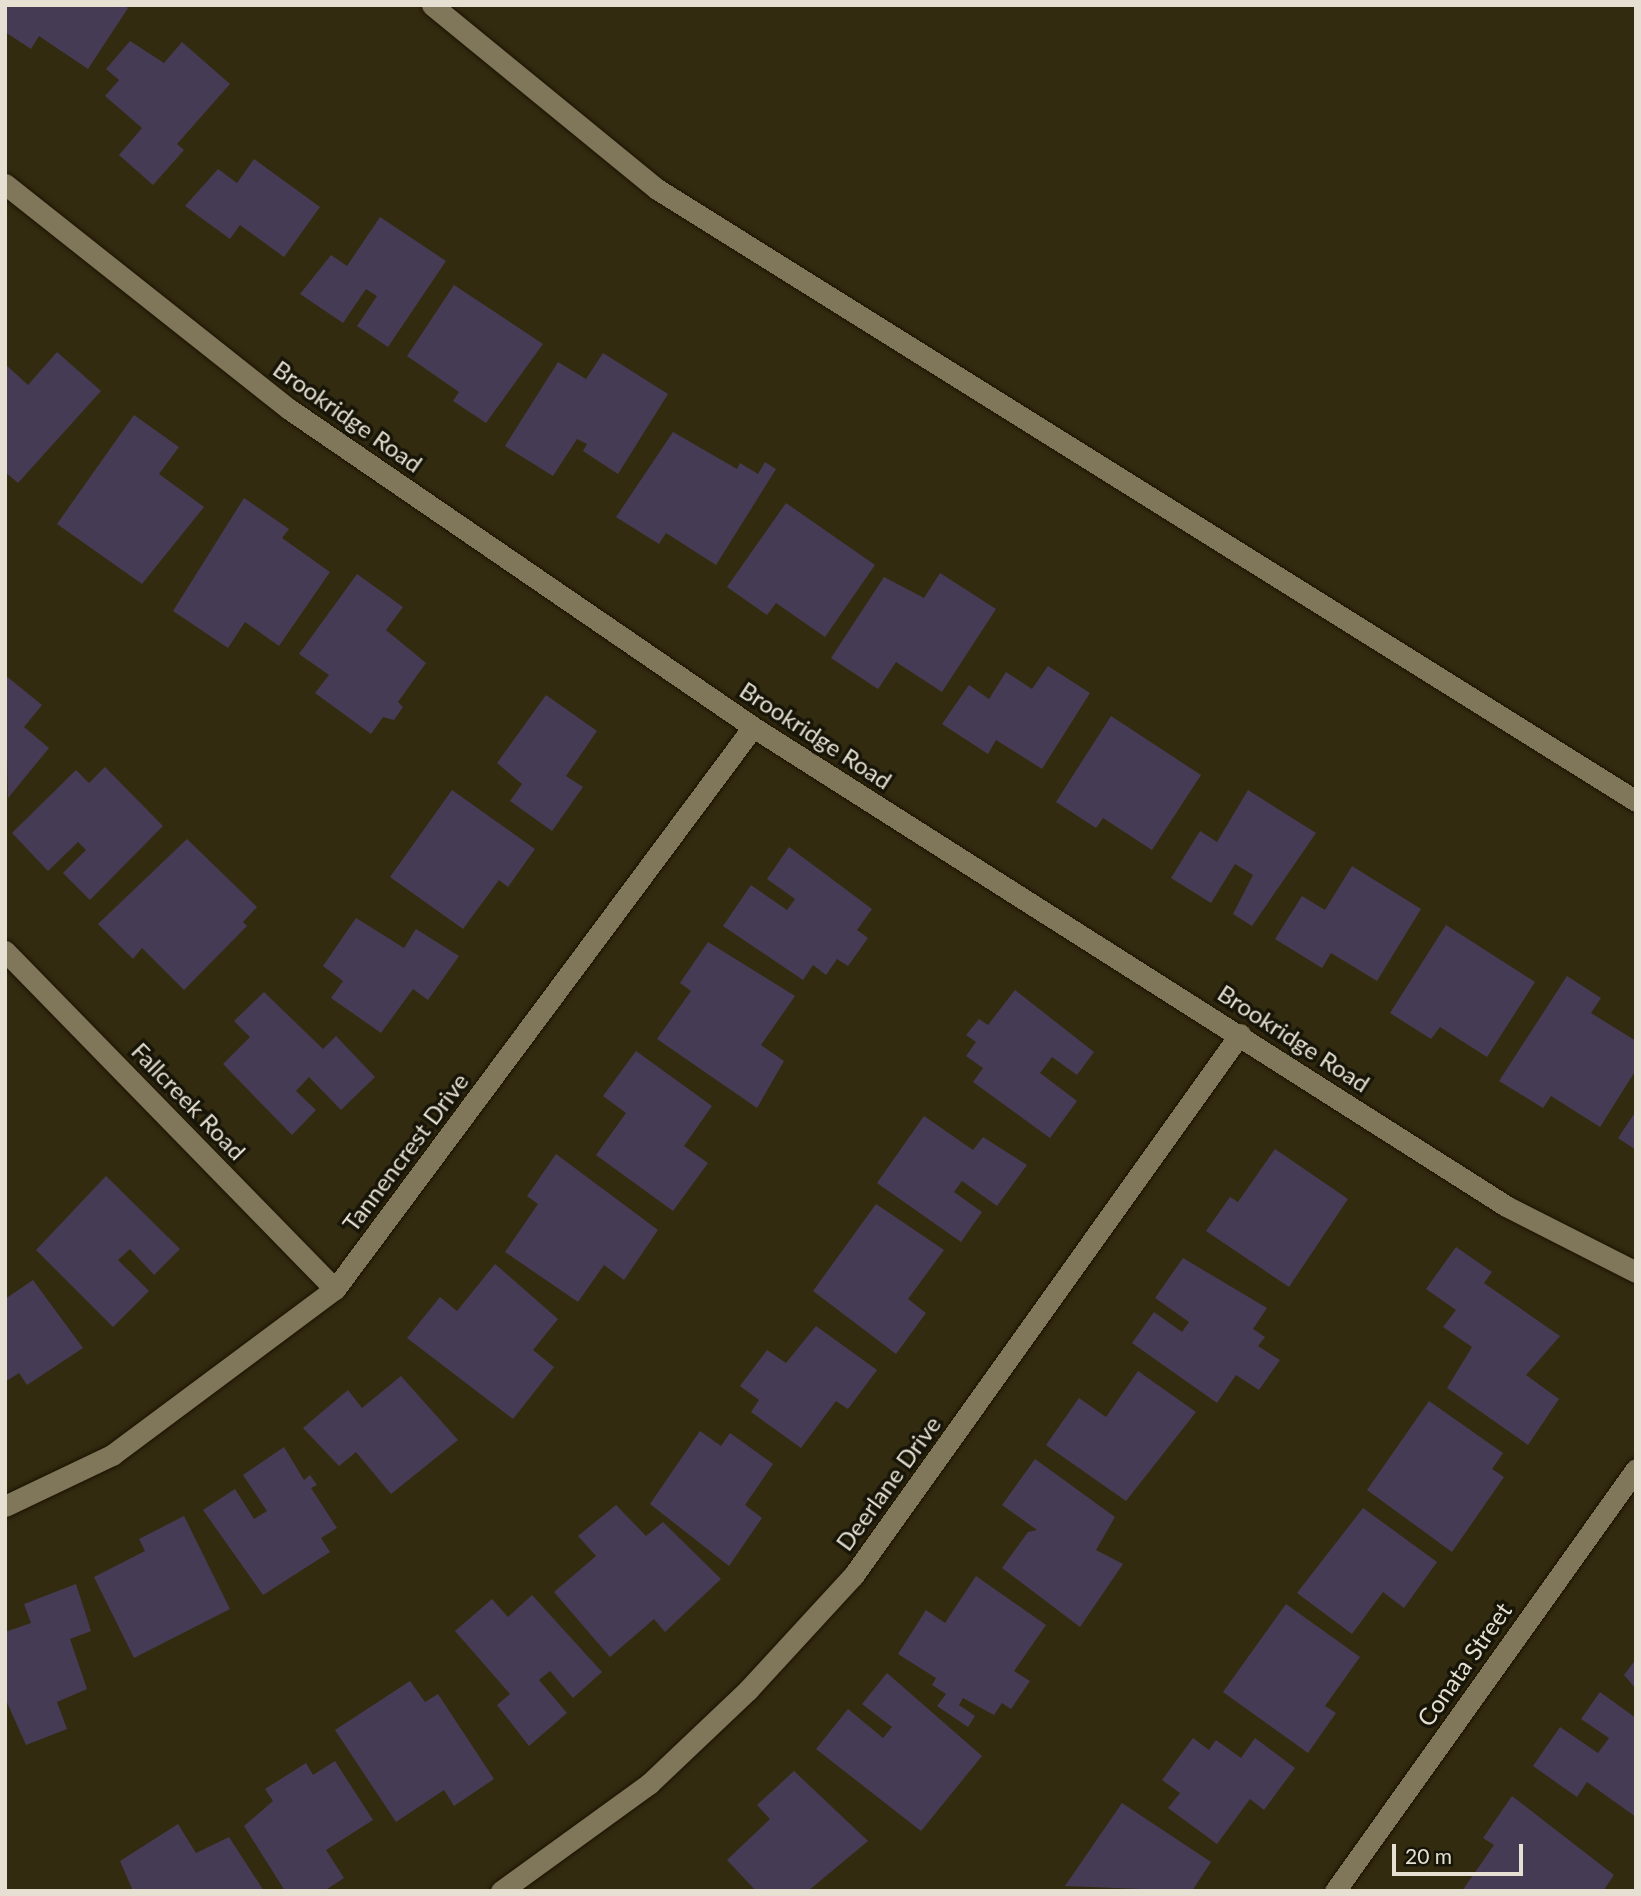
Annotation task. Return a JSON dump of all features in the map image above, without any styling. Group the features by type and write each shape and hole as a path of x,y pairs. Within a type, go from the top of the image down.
{"street":[{"path":"432,5 657,189 1636,801"},
{"name":"Brookridge Road","path":"5,184 289,409 753,727 1240,1034 1506,1206 1636,1272"},
{"name":"Tannencrest Drive","path":"5,1506 113,1455 335,1289 753,727"},
{"name":"Fallcreek Road","path":"5,951 335,1289"},
{"name":"Deerlane Drive","path":"500,1891 649,1784 748,1690 853,1576 1240,1034"},
{"name":"Conata Street","path":"1335,1891 1636,1469"}],"building":[{"path":"5,5 124,5 128,8 88,69 39,36 31,49 5,32"},
{"path":"130,41 164,63 182,42 230,84 177,144 184,150 153,185 119,155 142,128 105,96 119,80 106,69"},
{"path":"254,159 320,207 284,257 240,225 230,239 185,206 218,169 237,183"},
{"path":"380,217 446,261 388,347 357,326 377,296 366,289 343,323 300,294 331,255 347,266"},
{"path":"454,285 543,344 486,423 453,401 459,392 407,356"},
{"path":"57,352 101,391 18,483 5,472 5,364 28,385"},
{"path":"603,353 668,394 618,474 583,451 587,444 577,439 553,476 505,446 558,362 586,379"},
{"path":"134,415 179,447 159,474 204,507 142,584 57,524"},
{"path":"673,432 737,469 740,463 758,474 765,462 776,469 716,565 666,533 659,544 616,517"},
{"path":"244,498 289,529 282,538 330,572 279,646 245,622 228,648 173,611"},
{"path":"786,503 875,565 825,637 776,603 767,615 727,587"},
{"path":"940,573 996,609 942,692 896,662 878,689 831,658 884,577 924,598"},
{"path":"357,574 403,607 386,630 426,663 398,702 403,707 394,720 383,717 371,734 315,693 329,675 299,654"},
{"path":"1048,666 1090,693 1042,769 996,740 988,754 942,724 969,685 989,699 1006,672 1032,689"},
{"path":"5,675 42,705 24,727 49,748 8,798"},
{"path":"546,695 597,731 566,776 583,787 552,831 510,801 522,784 497,763"},
{"path":"1111,716 1201,775 1152,850 1103,818 1096,828 1056,802"},
{"path":"105,767 163,826 90,900 63,873 86,850 78,842 48,871 12,833 76,770 89,783"},
{"path":"452,790 535,849 508,887 499,880 463,929 390,877"},
{"path":"1248,790 1316,833 1252,926 1233,914 1253,875 1235,864 1211,903 1171,878 1200,831 1217,842"},
{"path":"187,839 257,907 243,922 247,926 184,990 142,948 133,959 98,924"},
{"path":"789,847 872,909 857,930 868,938 848,966 837,959 826,975 813,965 803,980 723,926 751,885 787,910 795,899 767,879"},
{"path":"1352,866 1421,909 1377,981 1331,953 1322,968 1275,939 1302,896 1325,910"},
{"path":"356,918 404,948 416,929 459,956 428,1000 413,989 381,1033 331,998 343,981 323,966"},
{"path":"1446,925 1535,982 1487,1057 1440,1027 1431,1039 1390,1013"},
{"path":"708,942 795,996 761,1045 784,1061 757,1108 657,1039 691,991 680,983"},
{"path":"1567,976 1601,998 1591,1013 1636,1041 1636,1070 1600,1127 1551,1096 1543,1108 1499,1081"},
{"path":"1015,990 1094,1052 1077,1075 1052,1057 1040,1073 1077,1101 1050,1138 973,1082 983,1068 966,1056 976,1042 966,1035 979,1019 988,1025"},
{"path":"264,992 323,1049 336,1036 375,1077 341,1110 309,1077 296,1091 316,1110 292,1135 223,1064 250,1037 234,1021"},
{"path":"636,1051 712,1106 684,1146 708,1163 673,1211 596,1155 626,1113 603,1096"},
{"path":"1636,1111 1636,1150 1618,1138"},
{"path":"924,1116 973,1150 983,1137 1027,1165 997,1206 962,1181 954,1192 982,1212 961,1242 877,1183"},
{"path":"1275,1149 1348,1199 1289,1287 1206,1231 1230,1197 1238,1202"},
{"path":"556,1154 658,1230 624,1280 604,1265 578,1302 505,1252 538,1204 527,1196"},
{"path":"106,1176 180,1249 154,1275 130,1249 118,1260 149,1291 113,1327 36,1250"},
{"path":"876,1204 944,1250 908,1299 926,1313 896,1354 813,1291"},
{"path":"1456,1247 1492,1272 1484,1283 1560,1336 1526,1375 1559,1399 1528,1445 1447,1388 1472,1347 1443,1327 1456,1310 1426,1289"},
{"path":"1183,1258 1267,1308 1253,1329 1265,1337 1258,1346 1280,1360 1259,1390 1236,1375 1217,1403 1132,1343 1154,1312 1182,1332 1189,1322 1155,1298"},
{"path":"495,1264 558,1319 533,1350 554,1367 513,1419 407,1338 440,1297 457,1311"},
{"path":"33,1280 83,1348 27,1385 19,1373 5,1382 5,1299"},
{"path":"816,1326 877,1370 848,1409 836,1401 801,1448 751,1412 759,1400 740,1386 767,1350 786,1363"},
{"path":"1138,1371 1196,1412 1126,1501 1046,1445 1079,1398 1106,1417"},
{"path":"401,1376 458,1440 391,1494 356,1452 339,1466 303,1428 348,1390 362,1408"},
{"path":"1429,1401 1503,1453 1492,1469 1504,1477 1452,1552 1367,1490"},
{"path":"700,1431 721,1446 730,1433 773,1464 745,1505 762,1518 729,1566 650,1504"},
{"path":"284,1447 304,1480 310,1475 317,1485 311,1488 337,1528 321,1538 330,1552 263,1595 203,1510 235,1489 254,1519 267,1511 243,1475"},
{"path":"1035,1459 1115,1517 1096,1550 1123,1564 1080,1627 1002,1568 1028,1532 1037,1530 1002,1505"},
{"path":"616,1505 646,1536 663,1522 721,1579 665,1632 654,1619 610,1657 554,1592 596,1556 578,1536"},
{"path":"1363,1508 1437,1562 1404,1608 1383,1592 1352,1634 1297,1593"},
{"path":"184,1516 230,1609 134,1658 94,1577 145,1551 139,1539"},
{"path":"976,1576 1046,1625 1014,1671 1030,1681 1011,1709 1002,1703 994,1715 963,1698 959,1705 975,1716 968,1727 937,1706 946,1694 932,1685 936,1678 898,1654 926,1610 945,1623"},
{"path":"76,1584 91,1631 70,1639 87,1689 57,1702 67,1729 26,1745 5,1698 5,1632 31,1623 24,1604"},
{"path":"532,1595 602,1672 573,1698 550,1671 539,1680 567,1713 529,1746 497,1705 510,1694 455,1631 492,1599 508,1617"},
{"path":"1286,1604 1360,1657 1325,1706 1336,1713 1308,1753 1223,1692"},
{"path":"1636,1659 1636,1689 1624,1675"},
{"path":"887,1673 982,1756 921,1831 816,1749 848,1709 883,1738 892,1727 862,1704"},
{"path":"410,1681 425,1702 438,1694 494,1779 454,1806 444,1790 396,1822 335,1730"},
{"path":"1600,1692 1636,1718 1636,1817 1587,1782 1577,1797 1533,1766 1560,1727 1598,1753 1609,1738 1581,1719"},
{"path":"1193,1738 1209,1750 1216,1740 1241,1758 1255,1738 1295,1768 1264,1810 1250,1799 1217,1844 1168,1808 1180,1793 1162,1780"},
{"path":"335,1761 373,1820 326,1850 344,1878 324,1891 285,1891 244,1826 273,1801 265,1789 306,1763 313,1775"},
{"path":"794,1771 868,1841 808,1891 756,1891 727,1860 770,1819 757,1805"},
{"path":"1512,1796 1614,1875 1603,1891 1462,1891 1494,1845 1483,1838"},
{"path":"1122,1803 1211,1862 1192,1891 1065,1886"},
{"path":"178,1824 196,1853 229,1837 264,1891 133,1891 120,1861"}]}
